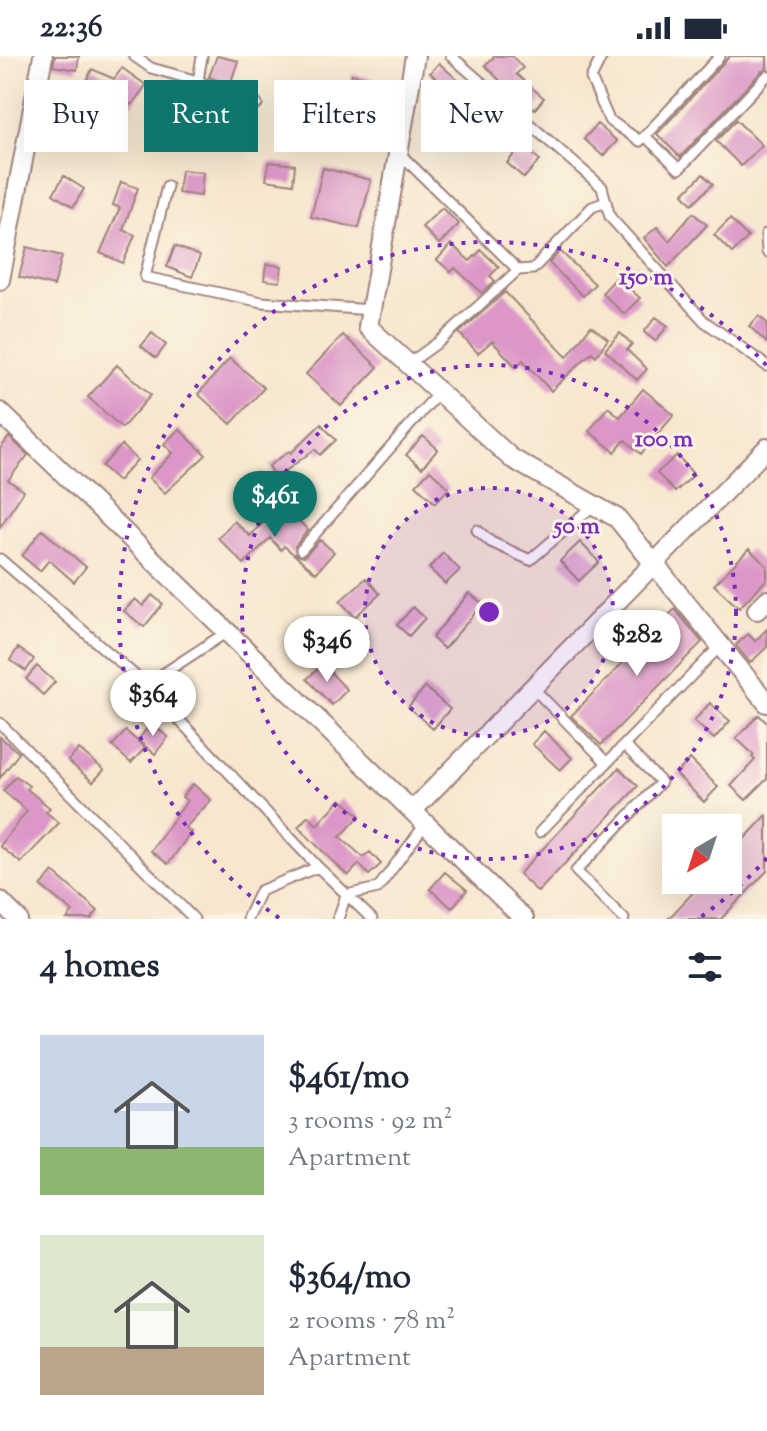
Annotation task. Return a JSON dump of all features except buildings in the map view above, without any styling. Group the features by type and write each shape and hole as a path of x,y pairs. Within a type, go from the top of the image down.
{"street":[{"path":"0,280 43,56"},
{"path":"405,112 415,56"},
{"path":"398,152 368,327 511,458 617,518 767,703"},
{"path":"0,412 524,919"},
{"path":"420,816 533,688 767,448"},
{"path":"0,901 18,919"}],"lane":[{"path":"134,56 151,68 194,80"},
{"path":"198,80 202,56"},
{"path":"451,56 602,187 610,217 704,321 767,366"},
{"path":"602,56 591,78 609,120 640,141 720,56"},
{"path":"645,136 679,169 767,76"},
{"path":"398,152 518,270"},
{"path":"167,186 145,277 262,302 371,310"},
{"path":"408,364 440,341 518,270 533,269 592,207 606,202"},
{"path":"766,234 767,252"},
{"path":"301,550 439,392"},
{"path":"477,530 491,542 530,560 594,505"},
{"path":"0,559 146,685 318,867 372,919"},
{"path":"146,685 228,631"},
{"path":"540,832 720,646"},
{"path":"533,688 607,763"},
{"path":"0,723 194,919"},
{"path":"624,745 661,782 576,871 624,919"},
{"path":"346,895 378,888 420,816"},
{"path":"247,919 260,891 318,867"},
{"path":"338,919 346,895"}]}
